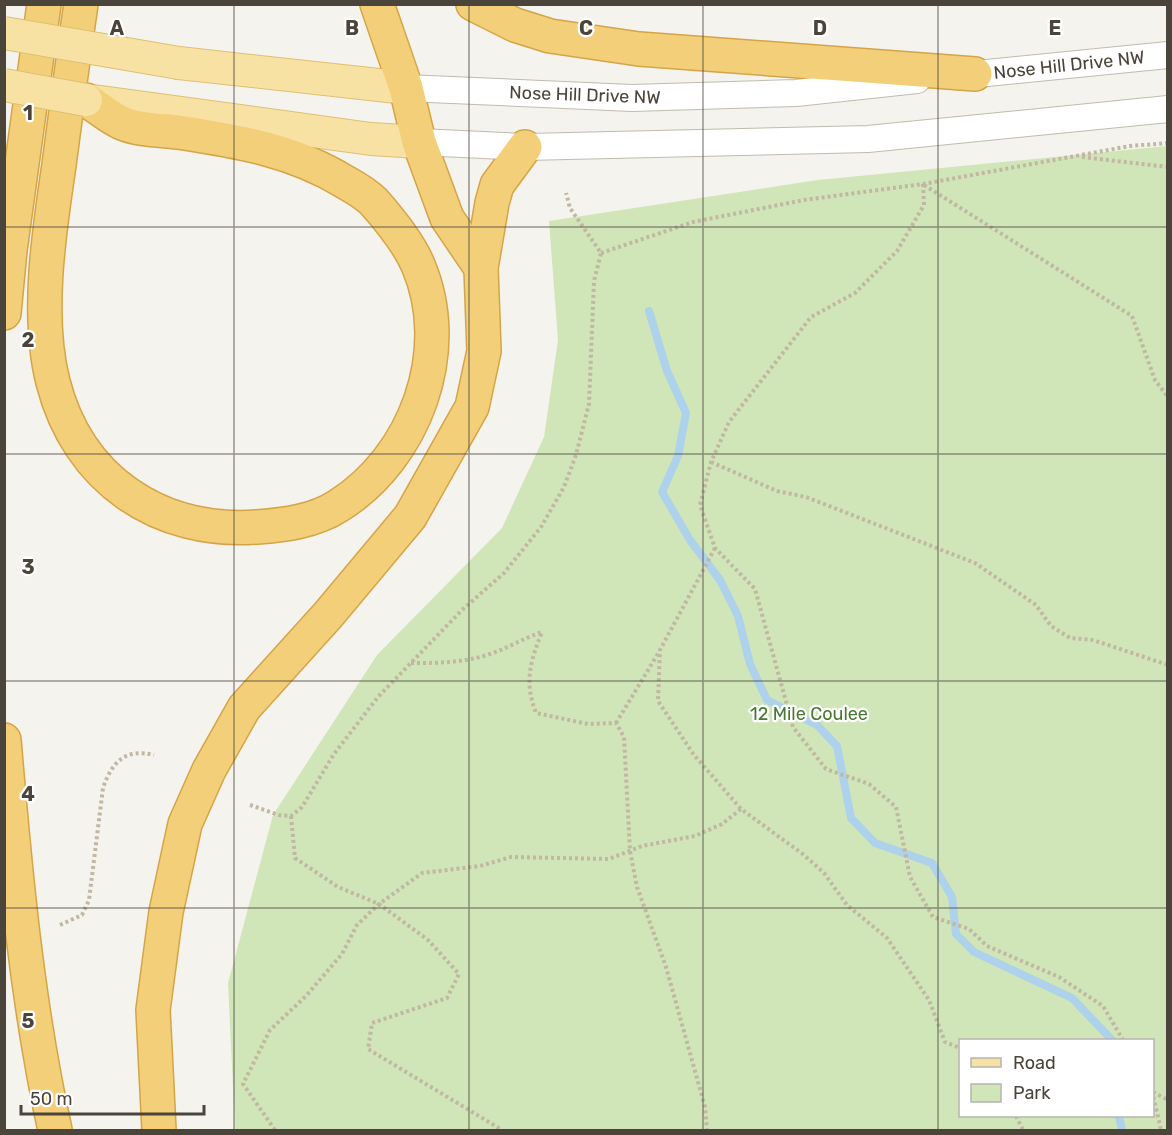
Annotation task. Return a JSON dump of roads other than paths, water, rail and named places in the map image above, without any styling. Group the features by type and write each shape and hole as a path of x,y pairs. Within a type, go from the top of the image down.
{"highway":[{"path":"4,313 10,250 45,4"},
{"path":"81,4 48,243 46,288 47,340 53,381 66,419 82,447 109,480 137,502 184,523 234,529 289,525 336,508 376,476 404,436 423,398 432,350 431,320 418,265 372,200 328,171 279,151 169,121 122,123 87,100"},
{"path":"377,4 406,88 419,142 447,218 481,268"},
{"path":"473,4 514,25 550,36 639,49 975,74"},
{"path":"159,1131 153,1010 166,912 185,824 209,770 244,708 328,615 410,518 472,407 484,351 481,268 497,185 525,147"},
{"path":"4,740 14,856 31,987 55,1131"}],"main road":[{"name":"Nose Hill Drive NW","path":"4,33 179,63 406,88"},
{"path":"4,85 87,100"},
{"path":"169,121 419,142"}],"street":[{"name":"Nose Hill Drive NW","path":"406,88 632,98 796,93 1167,55"},
{"path":"419,142 525,147 868,139 1167,110"}],"waterway":[{"path":"649,311 667,371 686,413 678,456 662,492 690,540 720,580 738,616 750,664 767,700 817,725 837,746 851,818 875,843 932,863 952,897 956,934 974,952 1072,998 1111,1039"},
{"path":"1119,1117 1122,1130"}],"park label":[{"name":"12 Mile Coulee","path":"809,714"}]}
